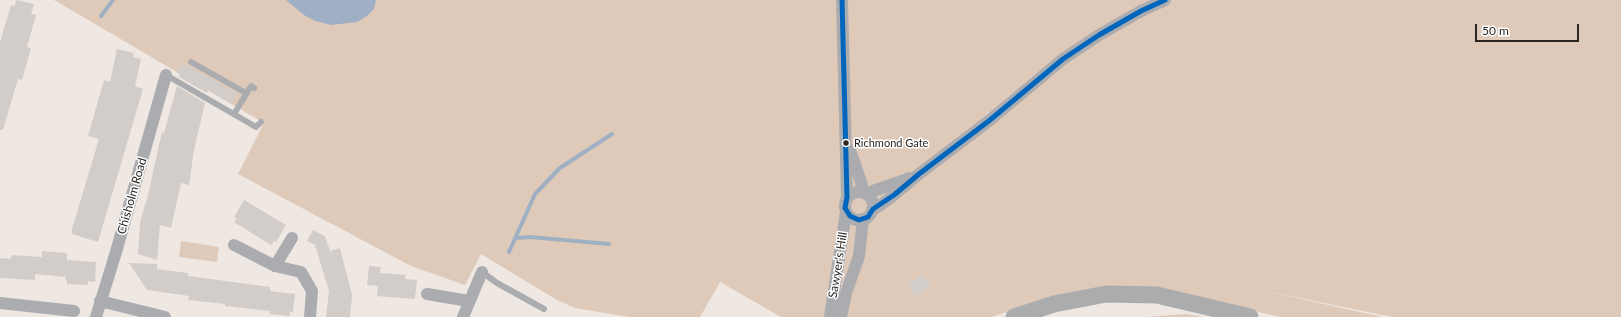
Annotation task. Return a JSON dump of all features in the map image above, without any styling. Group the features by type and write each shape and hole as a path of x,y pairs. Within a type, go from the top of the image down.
{"main road":[{"path":"1014,317 1054,304 1106,294 1157,295 1250,317"}],"street":[{"path":"842,0 847,197 845,208 846,212 854,219 863,219 868,217 873,209 894,195 990,120 1063,59 1106,31 1141,11 1165,0"},
{"name":"Chisholm Road","path":"96,317 116,252 166,74"},
{"path":"845,134 854,165 865,193 872,201 873,209"},
{"path":"847,197 855,192 865,193 919,174"},
{"name":"Sawyer's Hill","path":"830,317 846,212"},
{"name":"Sawyer's Hill","path":"841,317 846,293 859,256 863,219"},
{"path":"275,266 292,238"},
{"path":"234,245 275,266 301,272 312,291 310,317"},
{"path":"463,317 482,272"},
{"path":"846,293 849,317"},
{"path":"427,294 469,301"},
{"path":"100,301 165,317"},
{"path":"0,303 74,311"}],"lane":[{"path":"191,62 246,93"},
{"path":"166,74 256,127 261,122"},
{"path":"234,114 251,86 254,88"},
{"path":"482,272 498,283 544,309"}],"shaded area":[{"path":"54,0 1621,0 1621,317 1392,317 1256,289 1383,317 1280,317 1162,290 1043,301 991,317 781,317 720,282 700,317 629,317 575,308 557,300 481,254 465,285 411,266 238,174 264,123"},
{"path":"181,241 219,247 217,262 179,257"},
{"path":"1187,314 1203,317 1146,317"}],"water":[{"path":"286,0 376,0 374,9 367,16 357,22 331,25 315,21 304,15"}],"building":[{"path":"16,0 34,4 31,14 36,15 27,47 31,48 22,80 18,79 3,130 0,130 0,42 11,5 15,6"},
{"path":"117,49 134,53 133,57 141,59 135,86 143,89 98,242 72,234 72,229 99,139 88,136 104,80 110,82"},
{"path":"182,63 237,93 231,104 208,90 207,93 179,77 180,74 177,73"},
{"path":"177,86 205,103 194,150 189,185 181,183 171,228 160,225 157,260 138,254 140,223 146,204 162,132 164,133"},
{"path":"244,200 286,225 276,242 274,241 271,245 234,222 237,219 234,217"},
{"path":"313,230 325,236 330,251 340,248 352,295 350,317 326,317 329,291 315,245 307,241"},
{"path":"42,251 67,253 67,260 96,262 95,282 88,281 88,285 67,284 67,280 65,280 66,277 35,274 35,280 0,278 0,258 11,259 11,255 42,257"},
{"path":"129,263 157,264 157,269 188,273 188,276 270,287 270,291 295,294 293,312 290,312 290,316 270,314 270,311 188,300 189,296 147,290"},
{"path":"369,266 381,267 380,273 406,275 405,279 417,280 415,299 377,296 378,286 367,285"},
{"path":"924,274 931,287 914,296 908,283"}],"waterway":[{"path":"101,16 113,0"},
{"path":"509,252 535,194 560,168 612,134"},
{"path":"515,238 530,237 609,244"}],"transit line":[{"path":"842,0 847,197 845,208 850,216 859,220 868,217 873,209 894,195 990,120 1063,59 1099,35 1141,11 1165,0"}],"place":[{"name":"Richmond Gate","path":"846,143"}]}
